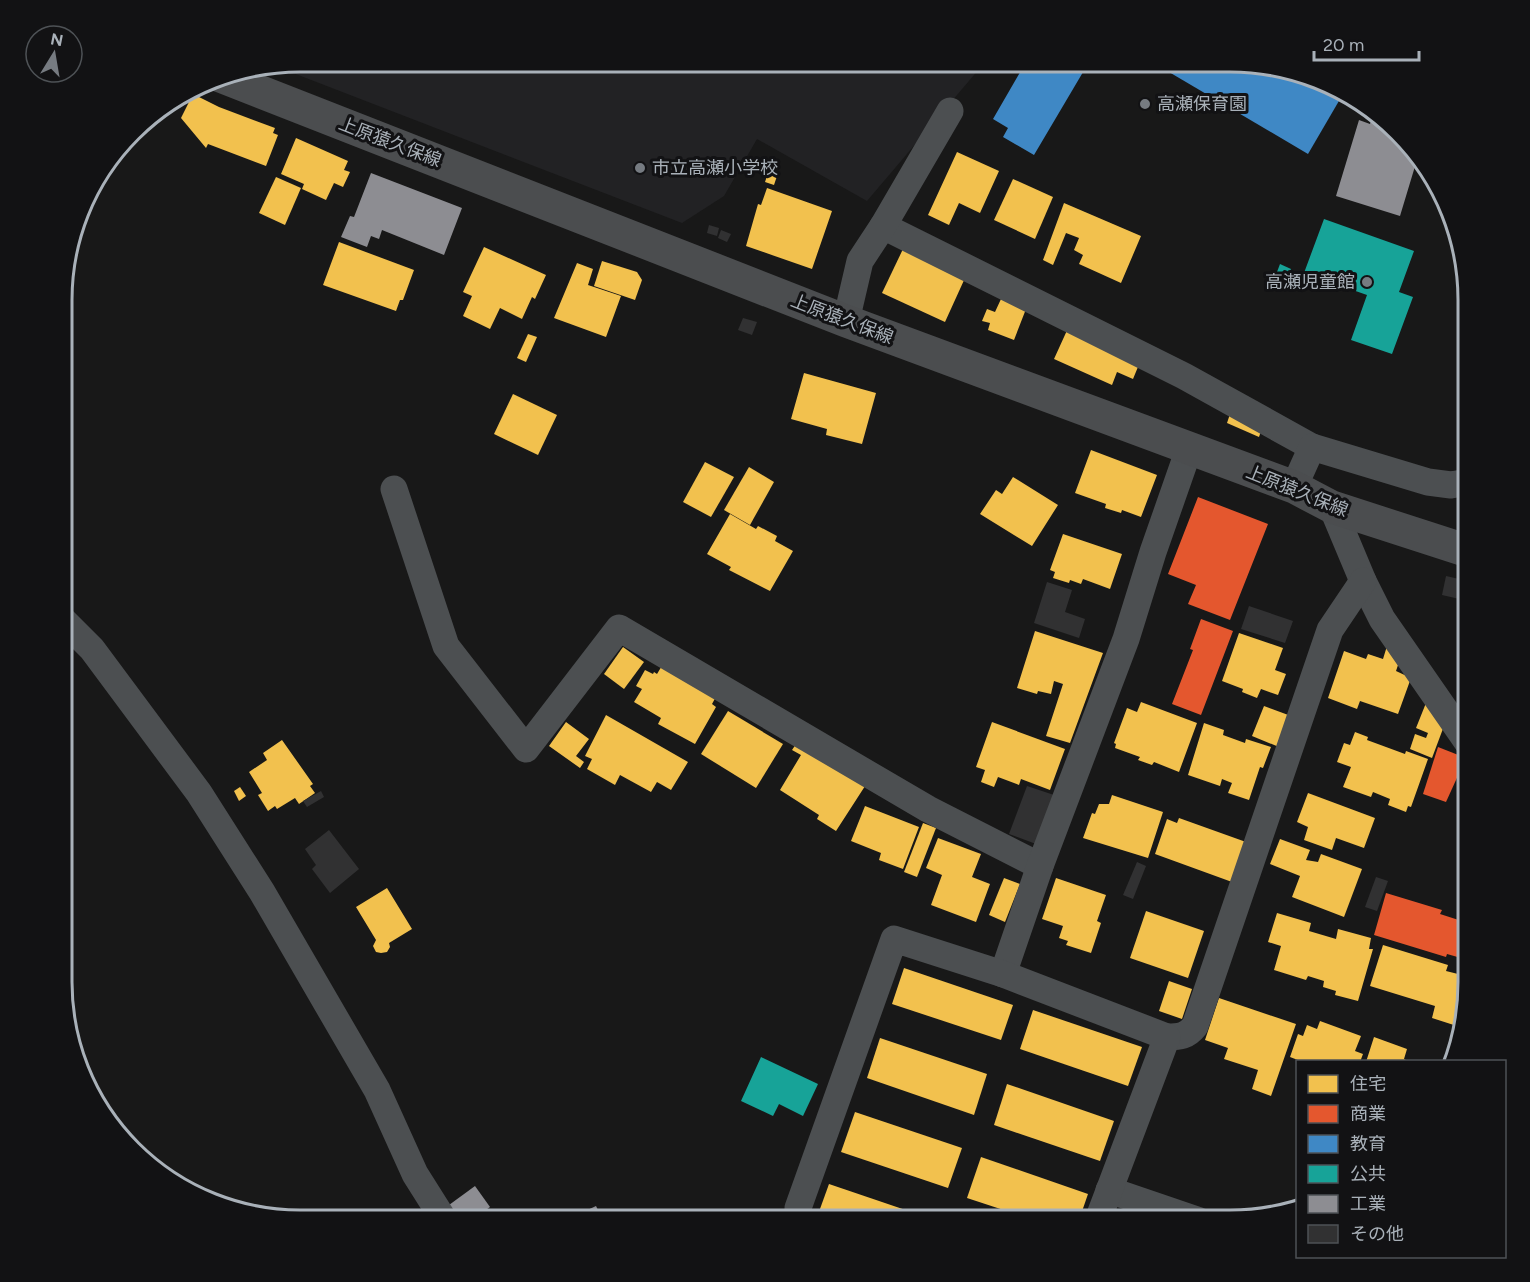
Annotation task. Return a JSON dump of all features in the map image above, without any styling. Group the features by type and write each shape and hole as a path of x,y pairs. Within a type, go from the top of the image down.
{"main road":[{"name":"上原猿久保線","path":"235,82 846,321 1294,487 1332,507 1458,548"}],"street":[{"path":"846,321 860,261 950,111"},
{"path":"883,226 1184,376 1312,447 1428,482 1458,484"},
{"path":"1294,487 1312,447"},
{"path":"1003,974 1040,866 1126,639 1189,449"},
{"path":"394,489 446,646 526,749 619,628 928,809 1040,866"},
{"path":"1332,507 1382,619 1458,729"},
{"path":"798,1210 894,939 1003,974 1167,1037 1180,1037 1188,1034 1195,1026 1330,630 1363,580"},
{"path":"72,629 92,648 199,793 262,892 377,1090 415,1174 438,1210"},
{"path":"1102,1210 1167,1037"},
{"path":"1109,1190 1166,1210"}],"shaded area":[{"name":"市立高瀬小学校","path":"291,72 977,72 867,201 757,139 724,196 682,223"}],"building: 住宅":[{"path":"197,96 219,107 275,128 273,133 278,135 266,166 208,144 206,148 181,118 190,100"},
{"path":"296,138 348,161 344,170 350,172 343,187 334,183 326,200 302,189 304,184 281,174"},
{"path":"957,152 999,171 980,213 959,203 949,225 928,215"},
{"path":"769,170 778,173 774,185 765,182"},
{"path":"276,177 301,188 285,225 259,213"},
{"path":"1013,179 1053,197 1035,239 994,220"},
{"path":"767,188 832,211 812,269 746,246 758,204 761,205"},
{"path":"1064,203 1141,236 1121,283 1079,264 1083,255 1074,250 1079,238 1066,233 1053,265 1043,260"},
{"path":"339,242 414,270 403,300 400,300 396,311 323,285"},
{"path":"484,247 546,275 535,299 532,297 522,319 500,308 490,329 463,316 472,296 463,292"},
{"path":"903,249 965,278 945,322 882,293"},
{"path":"602,261 637,272 642,280 635,300 594,286"},
{"path":"577,263 593,269 588,285 621,296 606,337 554,318"},
{"path":"1001,299 1026,309 1014,340 988,330 990,323 982,321 987,309 995,312"},
{"path":"1069,326 1140,362 1133,379 1117,372 1112,385 1054,359"},
{"path":"528,334 537,337 526,362 517,358"},
{"path":"804,373 876,393 862,444 826,435 827,429 791,419"},
{"path":"513,394 557,415 538,455 494,434"},
{"path":"1231,411 1262,428 1259,437 1227,423"},
{"path":"1091,450 1157,475 1141,517 1122,510 1121,513 1105,508 1106,504 1075,493"},
{"path":"705,462 734,477 711,517 683,502"},
{"path":"749,467 774,482 750,525 724,510"},
{"path":"1013,477 1058,505 1032,546 980,514 996,490 1002,494"},
{"path":"730,514 756,529 758,526 777,536 775,541 793,551 770,591 729,570 731,567 707,554"},
{"path":"1063,534 1122,554 1110,589 1083,579 1081,584 1053,578 1055,572 1050,570"},
{"path":"1035,631 1103,653 1070,743 1046,736 1063,684 1054,681 1051,694 1038,691 1037,694 1017,688"},
{"path":"1239,633 1283,648 1275,670 1286,674 1278,695 1261,689 1257,698 1242,692 1243,689 1222,681"},
{"path":"1387,646 1398,665 1396,671 1411,678 1398,714 1360,701 1357,709 1328,698 1344,651 1366,659 1368,654 1383,659"},
{"path":"623,647 644,662 624,689 604,674"},
{"path":"663,664 718,693 712,704 716,707 695,744 658,724 661,718 634,702 642,689 636,686 645,670 657,674"},
{"path":"1141,702 1197,723 1179,772 1154,762 1152,765 1138,760 1140,757 1115,748 1114,743 1127,708 1137,712"},
{"path":"1426,703 1444,726 1432,758 1410,749 1415,734 1426,738 1428,733 1416,728"},
{"path":"1264,706 1291,716 1279,747 1252,736"},
{"path":"728,711 783,744 756,788 701,754"},
{"path":"606,715 688,762 671,790 657,782 651,792 620,775 615,785 587,769 592,759 585,756"},
{"path":"566,722 589,739 576,756 584,762 580,768 549,746"},
{"path":"992,722 1065,749 1050,790 1021,779 1019,785 998,777 994,787 981,782 985,770 976,767"},
{"path":"1204,723 1224,730 1223,735 1245,743 1246,739 1271,747 1263,768 1260,767 1249,800 1228,793 1232,783 1222,779 1220,786 1188,775"},
{"path":"1355,732 1368,737 1367,740 1405,754 1406,751 1428,759 1411,807 1408,806 1406,812 1388,805 1390,799 1373,792 1371,797 1343,787 1351,767 1337,762 1344,743 1350,745"},
{"path":"282,740 313,784 310,786 315,793 299,804 295,798 277,809 275,806 268,811 258,795 262,793 249,772 267,760 263,753"},
{"path":"798,741 867,783 836,831 817,819 819,815 780,790 801,755 792,750"},
{"path":"240,787 246,796 239,801 234,791"},
{"path":"1308,793 1375,818 1364,848 1336,838 1332,850 1304,840 1308,827 1297,822"},
{"path":"1112,795 1163,812 1148,858 1083,838 1092,813 1095,814 1099,804 1109,804"},
{"path":"865,806 919,827 903,869 879,860 881,853 851,841"},
{"path":"1179,818 1246,842 1232,882 1155,854 1167,819 1177,823"},
{"path":"923,823 936,828 917,877 904,872"},
{"path":"938,838 981,854 972,877 990,884 976,922 931,905 942,875 926,868"},
{"path":"1280,839 1310,850 1306,860 1318,862 1321,854 1362,869 1344,917 1292,897 1300,876 1270,864"},
{"path":"1004,878 1020,884 1005,922 989,915"},
{"path":"1056,878 1106,895 1097,921 1101,923 1091,953 1066,945 1068,941 1059,938 1063,926 1042,919"},
{"path":"387,888 412,929 389,943 390,947 387,952 381,953 376,952 373,946 376,940 356,907"},
{"path":"1146,911 1204,931 1188,978 1130,958"},
{"path":"1277,913 1311,923 1309,931 1336,939 1338,929 1371,938 1369,949 1373,949 1358,1001 1335,995 1336,991 1323,987 1324,981 1308,976 1306,980 1274,970 1281,946 1268,942"},
{"path":"1383,945 1448,965 1446,971 1458,974 1454,1025 1432,1018 1435,1006 1370,986"},
{"path":"904,968 1013,1005 1001,1040 892,1004"},
{"path":"1169,981 1192,989 1182,1019 1159,1011"},
{"path":"1219,998 1296,1024 1271,1096 1252,1089 1258,1070 1224,1059 1228,1048 1205,1040"},
{"path":"1033,1010 1142,1047 1128,1086 1020,1049"},
{"path":"1320,1021 1361,1036 1355,1051 1363,1054 1361,1060 1298,1060 1290,1057 1298,1034 1303,1036 1307,1025 1317,1029"},
{"path":"1374,1037 1407,1049 1404,1059 1406,1060 1367,1060"},
{"path":"880,1038 987,1074 974,1115 867,1078"},
{"path":"1007,1084 1114,1121 1100,1161 994,1125"},
{"path":"855,1112 962,1148 948,1188 841,1152"},
{"path":"981,1157 1088,1194 1082,1210 1004,1210 967,1198"},
{"path":"829,1184 906,1210 820,1210"}],"building: 商業":[{"path":"1198,497 1268,524 1230,620 1188,604 1196,585 1168,574"},
{"path":"1201,619 1233,631 1201,715 1172,704 1193,650 1190,649"},
{"path":"1438,747 1458,755 1458,776 1446,802 1423,794"},
{"path":"1386,893 1442,910 1440,914 1458,920 1458,957 1447,954 1446,957 1374,935"}],"building: 教育":[{"path":"1020,72 1083,72 1034,155 1003,137 1008,128 993,119"},
{"path":"1169,72 1245,72 1275,76 1304,84 1340,100 1308,154"}],"building: 公共":[{"name":"高瀬児童館","path":"1324,219 1414,251 1399,292 1413,297 1392,354 1351,340 1367,295 1304,273"},
{"path":"1280,264 1291,269 1284,285 1274,280"},
{"path":"761,1057 818,1084 803,1116 779,1104 773,1116 741,1101"}],"building: 工業":[{"path":"1359,120 1370,124 1371,121 1380,128 1415,166 1400,216 1336,196"},
{"path":"371,173 462,208 444,255 382,230 379,239 371,236 367,247 341,237 350,216 354,217"},
{"path":"475,1186 490,1207 486,1210 453,1210 449,1205"}],"building: その他":[{"path":"709,225 719,228 717,236 707,233"},
{"path":"721,230 731,234 727,242 718,238"},
{"path":"743,318 757,322 752,335 738,330"},
{"path":"1446,576 1458,579 1458,599 1442,595"},
{"path":"1047,582 1072,590 1065,612 1085,619 1079,638 1034,623"},
{"path":"1249,606 1293,621 1285,643 1241,629"},
{"path":"1027,786 1054,795 1036,844 1009,834"},
{"path":"321,791 324,797 307,807 303,801"},
{"path":"329,830 359,869 330,893 312,869 316,865 305,849"},
{"path":"1137,862 1146,866 1133,899 1123,895"},
{"path":"1376,877 1388,881 1377,911 1365,907"}],"place":[{"name":"高瀬保育園","path":"1145,104"},
{"name":"市立高瀬小学校","path":"640,168"},
{"name":"高瀬児童館","path":"1367,282"}]}
